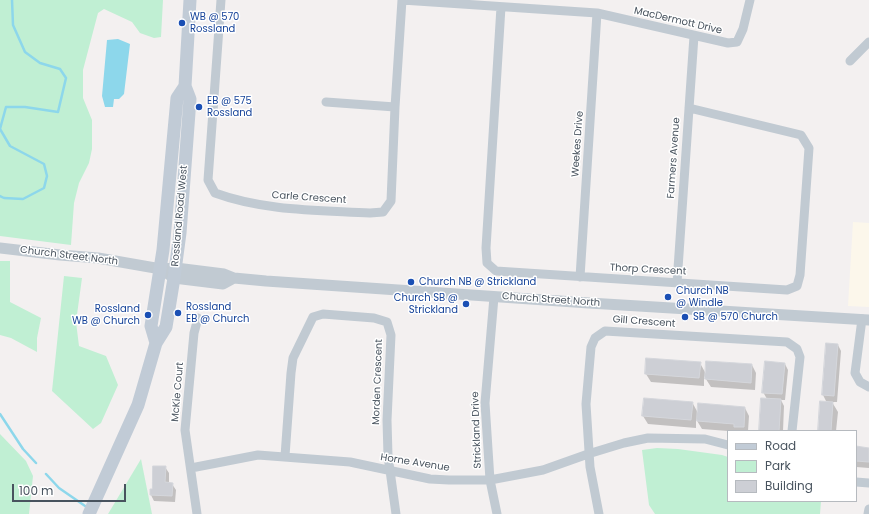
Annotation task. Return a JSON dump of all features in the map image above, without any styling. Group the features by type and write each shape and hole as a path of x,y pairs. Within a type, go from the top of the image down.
{"main road":[{"name":"Rossland Road West","path":"170,271 180,233 190,99 185,86 190,0"},
{"name":"Rossland Road West","path":"89,514 138,404 156,343 166,327 170,271 177,98 185,86"}],"street":[{"name":"Carle Crescent","path":"221,0 208,180 215,194 239,201 277,207 370,213 383,212 391,201 402,0"},
{"name":"MacDermott Drive","path":"402,0 597,13 728,43 737,42 743,29 750,0"},
{"name":"Thorp Crescent","path":"501,7 486,248 487,263 496,271 786,290 797,286 800,275 809,148 801,135 689,108"},
{"name":"Weekes Drive","path":"580,277 597,13"},
{"name":"Farmers Avenue","path":"677,283 694,36"},
{"path":"850,61 869,42"},
{"path":"326,102 395,107"},
{"name":"Church Street North","path":"0,248 98,258 170,271 224,274 234,278 494,297 865,320"},
{"name":"Strickland Drive","path":"494,297 485,403 490,480 497,514"},
{"name":"Morden Crescent","path":"285,456 290,373 293,358 313,317 323,314 374,318 386,322 391,335 387,420 389,470"},
{"name":"McKie Court","path":"197,514 185,430 194,333 198,318"},
{"path":"865,320 855,373 860,382 869,387"},
{"name":"Gill Crescent","path":"588,454 586,404 591,347 595,338 605,331 788,342 797,349 800,357 792,430"},
{"name":"Horne Avenue","path":"191,468 258,455 285,456 350,462 430,478 449,480 490,480 543,470 624,443 648,438 705,440 727,445"},
{"path":"588,454 599,514"},
{"path":"389,470 396,514"},
{"path":"857,482 869,483"},
{"path":"868,514 869,508"}],"shaded area":[{"path":"853,222 869,223 869,307 848,306"}],"green space":[{"path":"0,0 163,0 161,37 154,38 140,33 132,22 104,9 98,13 83,70 83,98 92,120 92,149 89,163 79,183 74,203 71,245 0,236"},
{"path":"0,261 10,261 10,302 41,318 37,338 37,352 11,338 0,335"},
{"path":"64,276 82,278 76,322 79,346 106,356 118,385 101,423 93,429 52,391"},
{"path":"0,434 26,461 33,476 29,514 0,514"},
{"path":"657,448 678,449 727,457 727,502 821,502 820,514 655,514 649,505 642,450"},
{"path":"141,459 152,514 108,514"}],"water":[{"path":"118,39 130,44 124,94 119,99 114,99 113,107 105,107 102,96 107,40"}],"building":[{"path":"826,343 838,344 834,396 822,395"},
{"path":"646,358 701,362 699,378 645,374"},
{"path":"706,361 752,364 751,383 705,379"},
{"path":"765,361 785,363 782,394 762,393"},
{"path":"644,398 693,402 691,420 642,416"},
{"path":"761,398 781,399 779,430 759,430"},
{"path":"820,401 833,402 831,430 818,430"},
{"path":"698,403 745,407 744,427 734,427 734,424 697,421"},
{"path":"857,446 869,448 869,462 857,461"},
{"path":"153,466 166,466 165,482 173,483 172,496 150,495 150,489 152,489"}],"waterway":[{"path":"0,129 6,107 25,107 58,112 66,78 60,69 40,63 25,52 13,25 12,0"},
{"path":"0,129 10,146 44,164 47,176 44,188 23,199 4,198 0,196"},
{"path":"0,414 23,449 36,463"},
{"path":"46,474 59,488 88,508"}],"place":[{"name":"WB @ 570 Rossland","path":"182,23"},
{"name":"EB @ 575 Rossland","path":"199,107"},
{"name":"Church NB @ Strickland","path":"411,282"},
{"name":"Church NB @ Windle","path":"668,297"},
{"name":"Church SB @ Strickland","path":"466,304"},
{"name":"Rossland EB @ Church","path":"178,313"},
{"name":"Rossland WB @ Church","path":"148,315"},
{"name":"SB @ 570 Church","path":"685,317"}]}
